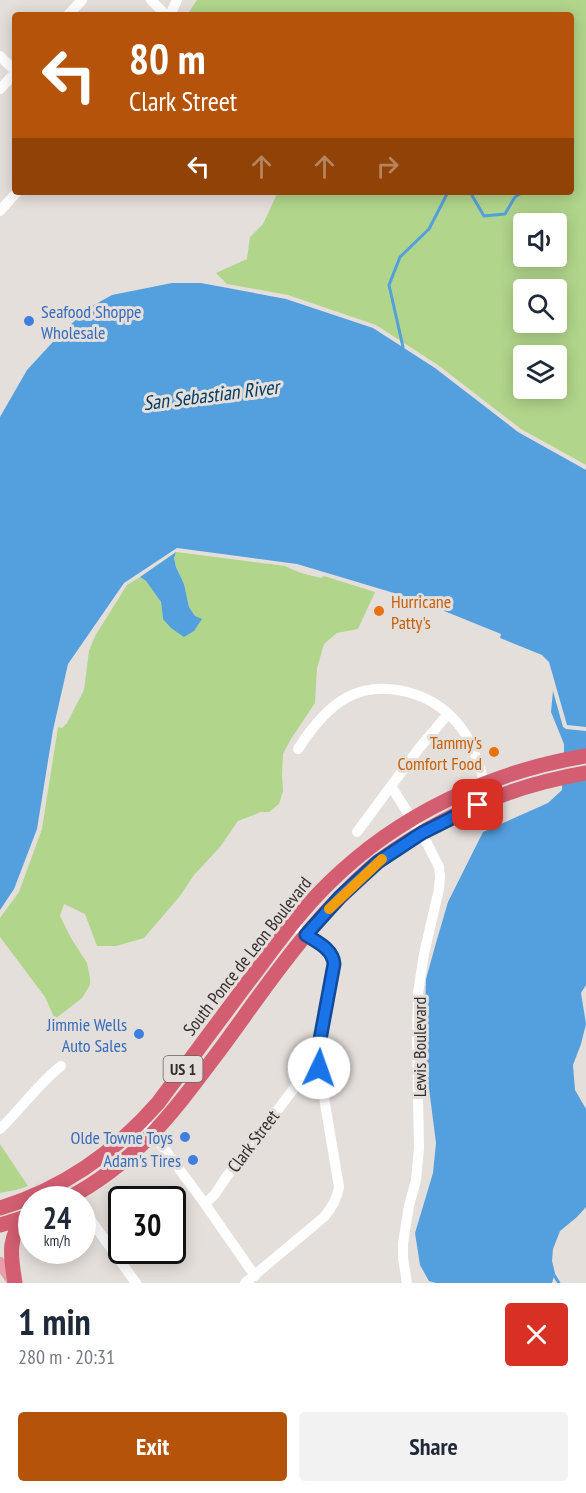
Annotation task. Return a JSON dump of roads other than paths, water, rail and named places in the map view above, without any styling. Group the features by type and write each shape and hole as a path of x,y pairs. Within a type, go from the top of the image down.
{"highway":[{"name":"South Ponce de Leon Boulevard","path":"52,1186 105,1154 143,1120 292,924 322,890 346,868 388,835 461,793 537,766 586,756"},
{"name":"South Ponce de Leon Boulevard","path":"93,1186 154,1134 182,1101 306,935 340,897 378,862 422,833 465,810 539,783 586,773"},
{"path":"0,1198 18,1197"},
{"name":"South Ponce de Leon Boulevard","path":"0,1208 18,1201"},
{"path":"0,1225 18,1219"},
{"path":"15,1283 11,1253 12,1239 18,1227"}],"main road":[{"path":"0,1263 15,1283"}],"street":[{"path":"71,12 82,0"},
{"path":"151,0 165,12"},
{"path":"0,56 12,69"},
{"path":"0,89 12,75"},
{"path":"0,211 14,195"},
{"path":"298,748 317,722 332,707 357,693 370,688 410,692 434,702 448,714 466,736 485,783"},
{"path":"357,832 420,747 448,714"},
{"name":"Lewis Boulevard","path":"391,786 422,833 435,857 441,877 418,993 419,1148 416,1180 403,1244 407,1283"},
{"name":"Clark Street","path":"205,1204 215,1194 318,1057 334,964 333,958 327,950 292,924"},
{"path":"245,1283 324,1217 330,1211 338,1195 339,1186 318,1057"},
{"path":"0,1129 43,1082 61,1066"},
{"path":"143,1120 255,1276"},
{"path":"64,1180 67,1186"},
{"path":"96,1230 136,1283"}],"water":[{"name":"San Sebastian River","path":"172,283 201,283 286,299 373,328 435,368 518,432 586,470 586,727 567,725 549,662 542,655 500,638 501,634 417,600 414,606 403,602 404,596 297,564 177,548 124,583 68,664 53,730 37,829 14,889 0,910 0,417 27,370 63,331 92,306 112,295"},
{"path":"176,552 174,558 176,567 184,584 189,607 195,616 202,619 194,631 184,637 163,619 161,602 146,581 140,577"},
{"path":"553,691 563,727 586,731 586,751 564,755 564,744 551,712"},
{"path":"586,778 586,985 581,993 586,1024 573,1065 575,1090 586,1109 586,1207 560,1231 553,1249 552,1261 555,1273 552,1283 436,1283 429,1281 420,1265 415,1233 433,1173 436,1143 424,1049 426,979 448,902 483,832 548,803 562,790 562,782"}],"waterway":[{"path":"403,347 389,285 400,257 429,229 446,195"},
{"path":"472,195 484,216 505,214 518,195"},
{"path":"554,1275 559,1283"}],"place":[{"name":"Seafood Shoppe Wholesale","path":"29,321"},
{"name":"Hurricane Patty's","path":"379,611"},
{"name":"Tammy's Comfort Food","path":"494,752"},
{"name":"Jimmie Wells Auto Sales","path":"139,1034"},
{"name":"Olde Towne Toys","path":"185,1137"},
{"name":"Adam's Tires","path":"193,1160"}]}
